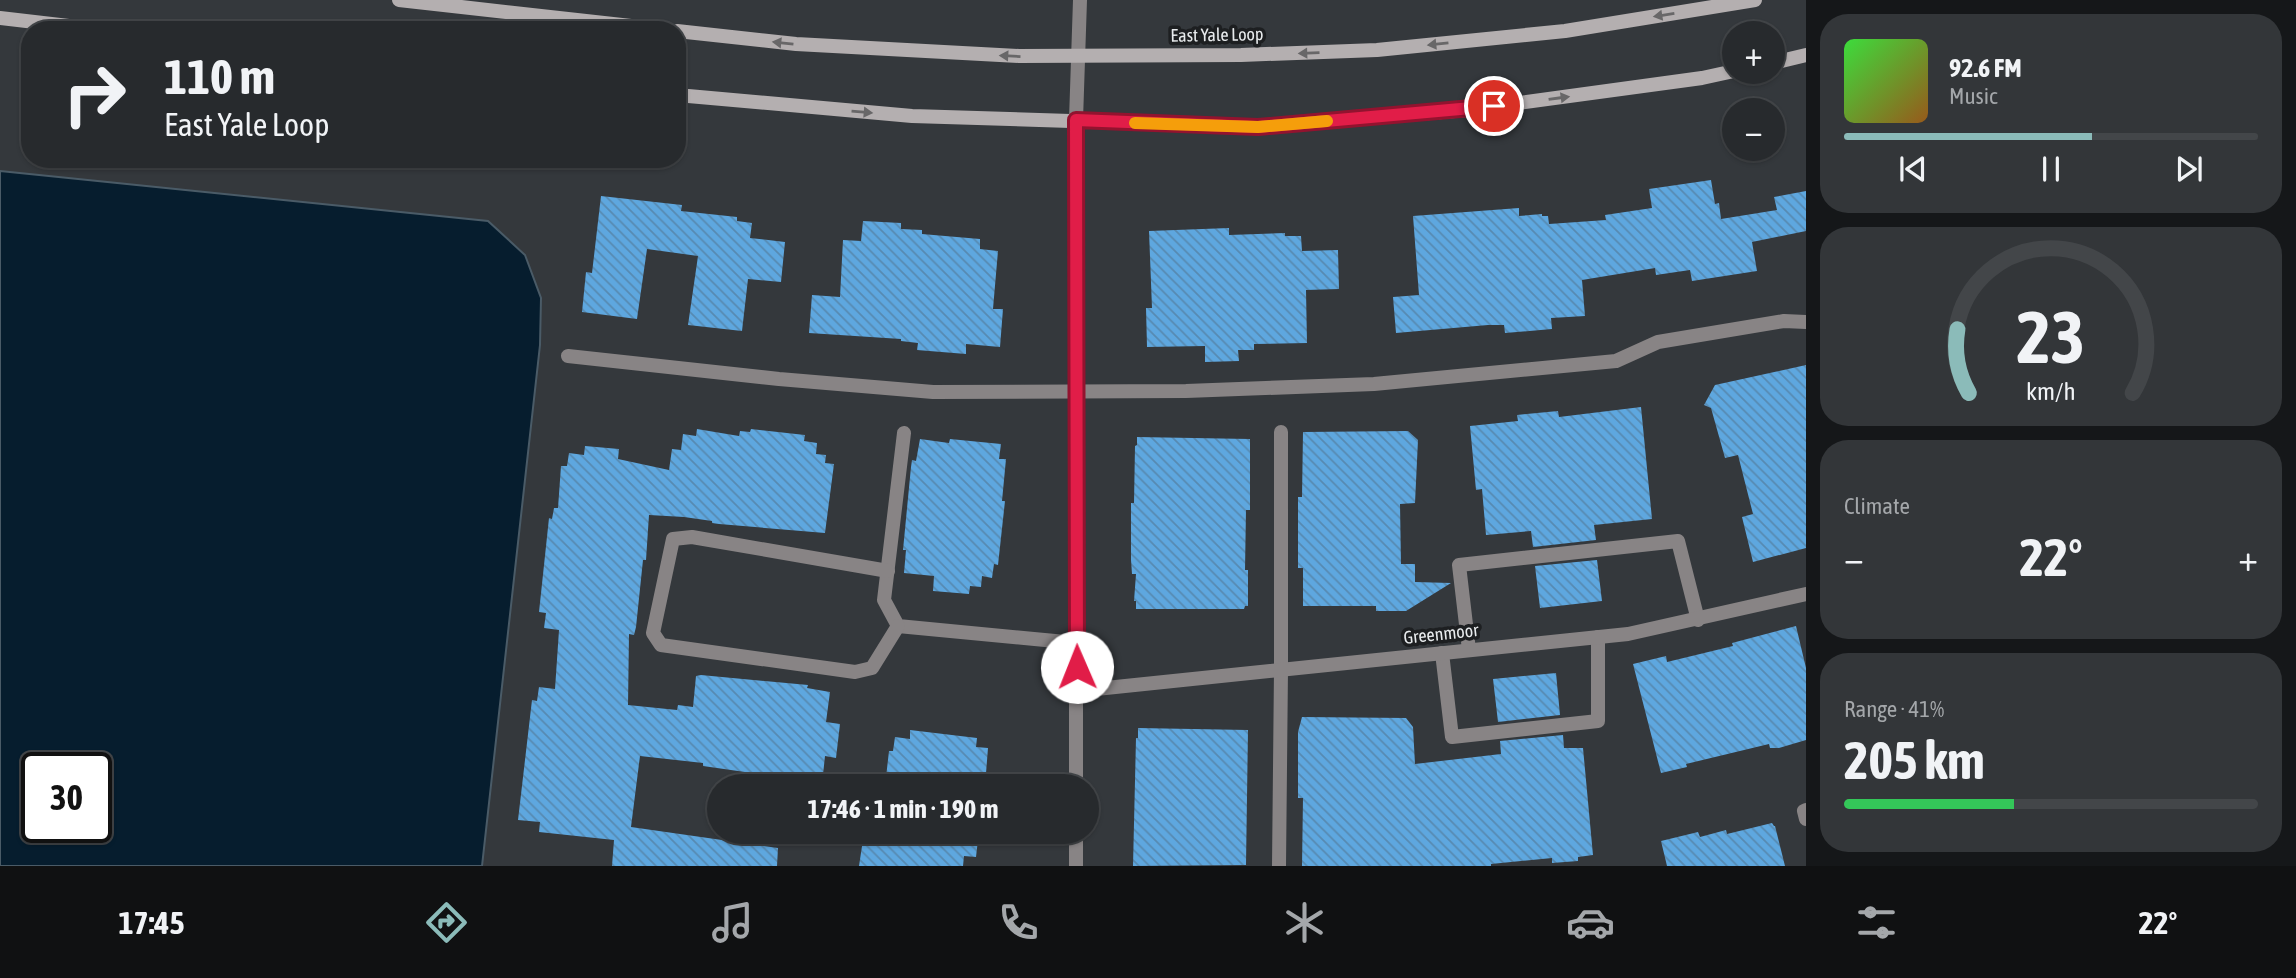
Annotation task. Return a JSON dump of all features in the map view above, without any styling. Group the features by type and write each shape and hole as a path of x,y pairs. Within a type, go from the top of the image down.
{"main road":[{"path":"399,0 587,21"},
{"name":"East Yale Loop","path":"686,32 796,44 1019,56 1377,50 1565,31 1755,0"},
{"path":"0,18 26,21"},
{"path":"1785,60 1806,55"},
{"path":"686,96 912,116 1258,127 1467,110 1722,74"}],"street":[{"path":"1076,774 1076,120 1080,0"},
{"path":"568,356 779,379 933,392 1186,391 1374,384 1616,361 1658,342 1784,321 1806,322"},
{"path":"1279,866 1281,432"},
{"path":"898,626 884,600 904,433"},
{"path":"888,571 692,537 673,539 653,633 661,645 855,671 872,667 898,626"},
{"path":"1469,650 1459,565 1678,541 1698,620"},
{"name":"Greenmoor","path":"1077,691 1628,634 1806,594"},
{"path":"898,626 1076,643"},
{"path":"1442,653 1451,737 1598,721 1598,637"},
{"path":"1806,810 1806,819"},
{"path":"1076,844 1076,866"}],"water":[{"path":"0,171 488,221 525,255 541,298 540,345 482,866 0,866"}],"building":[{"path":"1711,180 1721,219 1777,210 1774,197 1806,191 1806,231 1752,242 1757,271 1692,281 1690,270 1656,275 1655,268 1582,280 1585,316 1551,318 1552,329 1505,333 1504,325 1488,325 1396,333 1393,297 1419,295 1413,216 1519,208 1519,216 1542,214 1548,216 1549,224 1606,220 1605,215 1652,208 1649,189"},
{"path":"601,196 682,205 681,211 737,217 737,221 752,223 750,238 785,242 781,282 748,279 742,331 688,325 698,256 647,249 637,319 582,312 586,272 592,273"},
{"path":"863,221 901,223 901,229 922,230 922,234 980,239 980,249 998,251 993,309 1003,309 1000,347 966,344 966,354 917,350 918,343 901,339 809,333 812,295 840,297 843,240 861,241"},
{"path":"1229,228 1229,235 1285,233 1285,236 1301,236 1302,251 1338,250 1339,289 1306,290 1307,343 1254,344 1254,350 1238,350 1239,361 1205,362 1205,346 1147,347 1146,308 1152,308 1149,231"},
{"path":"1806,365 1806,548 1753,562 1742,517 1753,514 1738,455 1725,458 1711,408 1704,405 1715,385"},
{"path":"1641,407 1652,519 1594,525 1596,540 1533,547 1531,531 1486,535 1482,489 1476,490 1470,426 1518,421 1517,415 1558,411 1559,417"},
{"path":"697,429 739,436 740,431 750,432 751,429 805,435 804,441 817,443 816,454 826,455 825,463 834,464 825,533 649,515 646,560 643,560 636,627 634,635 629,634 628,705 677,710 678,705 693,707 696,676 701,675 808,685 807,688 830,692 826,722 840,724 836,758 825,756 823,774 759,774 703,766 703,763 640,756 631,827 707,838 707,844 750,844 778,848 777,866 612,866 614,840 539,832 540,822 518,820 532,700 537,701 539,687 555,689 559,630 544,628 546,613 539,612 549,518 552,519 554,508 558,508 561,466 567,466 569,453 584,455 585,446 619,449 618,459 669,470 672,449 681,450 683,434 696,436"},
{"path":"1408,431 1418,440 1415,503 1400,504 1401,564 1415,564 1415,582 1451,583 1406,611 1376,611 1376,606 1303,606 1303,568 1298,568 1298,497 1302,497 1303,432"},
{"path":"1137,437 1250,439 1250,510 1246,510 1245,570 1248,570 1248,606 1244,609 1136,609 1136,574 1132,574 1131,560 1131,503 1134,503"},
{"path":"920,439 949,443 950,439 1001,444 999,459 1006,459 1002,501 1005,501 998,565 994,564 992,578 982,576 981,587 970,586 969,594 933,591 934,576 904,573 906,550 903,550 911,467 912,460 916,461"},
{"path":"1597,560 1602,601 1540,608 1535,566"},
{"path":"1796,626 1806,668 1806,740 1779,748 1770,748 1769,744 1686,764 1687,767 1661,773 1633,664 1666,656 1667,662 1733,646 1732,643"},
{"path":"1556,673 1560,715 1498,722 1493,679"},
{"path":"1302,717 1406,718 1413,727 1415,764 1501,754 1500,741 1563,735 1564,748 1583,748 1593,855 1578,857 1578,861 1552,863 1552,858 1491,866 1302,866 1303,798 1298,798 1298,732"},
{"path":"1138,728 1248,730 1246,865 1133,866"},
{"path":"910,730 977,738 976,747 988,748 986,774 886,774 889,751 893,751 895,737 910,739"},
{"path":"1772,823 1785,866 1667,866 1661,841 1698,832 1700,837 1726,830 1727,834"},
{"path":"862,844 978,844 976,857 964,856 963,866 859,866"}],"slow traffic":[{"path":"1135,123 1258,127 1327,121"}],"route":[{"path":"1077,667 1076,120 1258,127 1494,106"}]}
